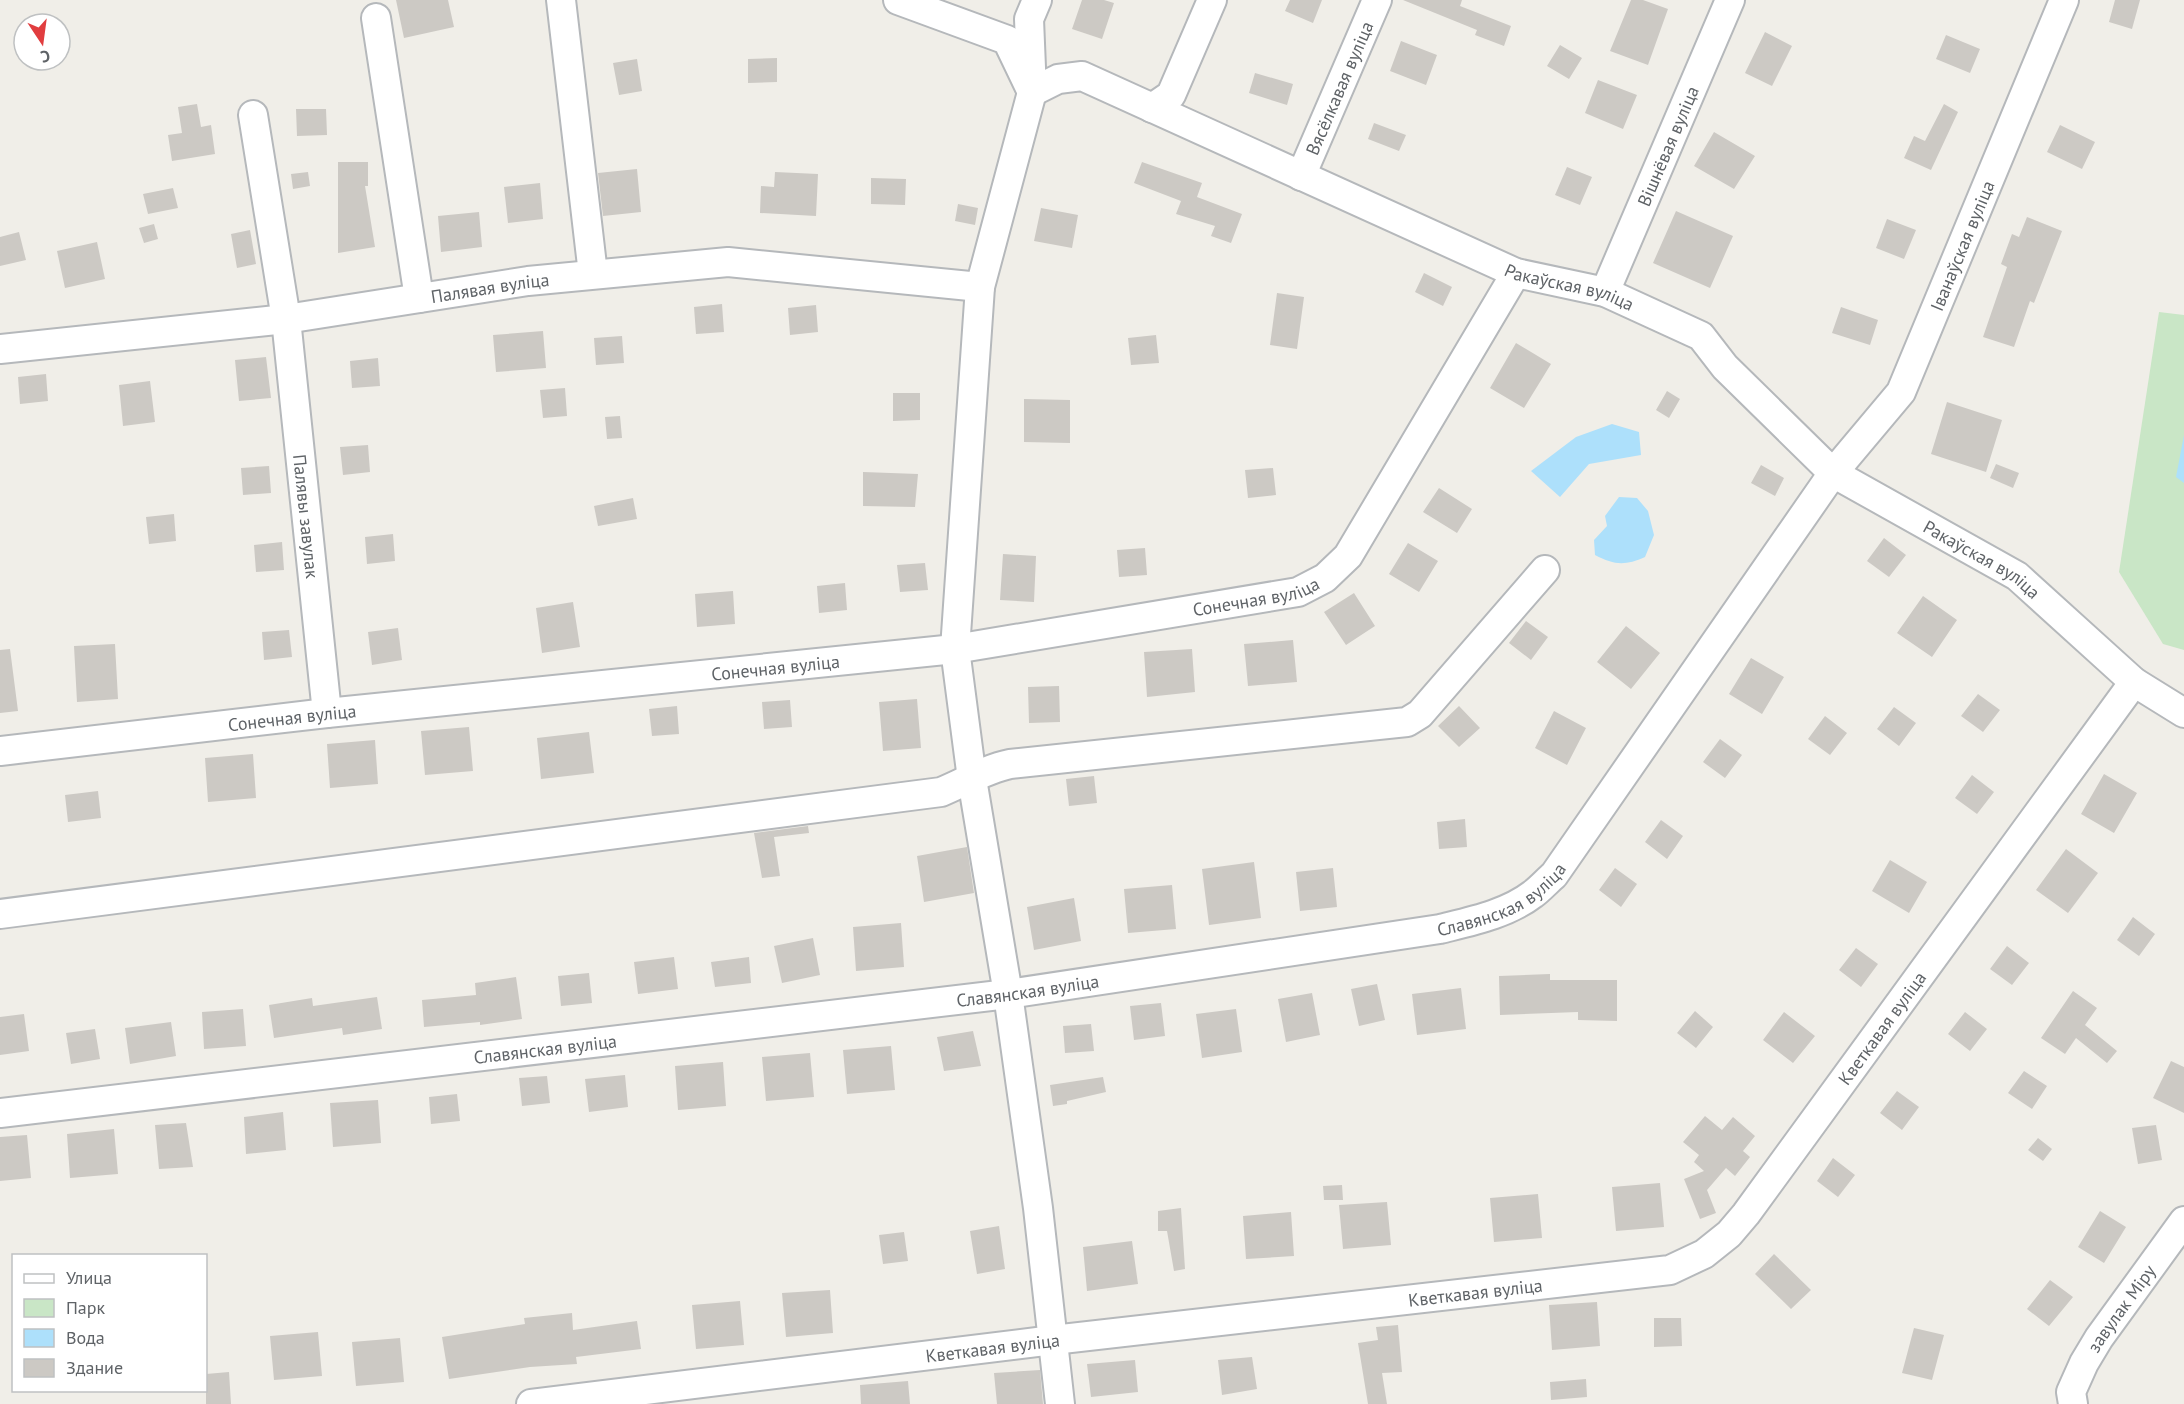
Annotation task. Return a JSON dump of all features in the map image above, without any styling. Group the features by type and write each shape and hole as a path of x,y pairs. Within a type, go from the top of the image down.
{"street":[{"path":"561,0 593,274"},
{"path":"898,0 1007,40 1032,92"},
{"path":"1036,0 1029,19 1032,92 980,287 955,649 972,779 1008,994 1038,1208 1060,1404"},
{"path":"1152,108 1171,95 1212,0"},
{"name":"Вясёлкавая вуліца","path":"1301,176 1377,0"},
{"name":"Вішнёвая вуліца","path":"1605,292 1730,0"},
{"name":"Іванаўская вуліца","path":"1833,473 1901,392 2064,0"},
{"path":"376,18 419,298"},
{"name":"Ракаўская вуліца","path":"1032,92 1058,79 1082,76 1516,273 1605,292 1701,336 1725,367 1833,473 2017,576 2134,682 2184,713"},
{"name":"Палявы завулак","path":"253,115 286,319 327,713"},
{"name":"Палявая вуліца","path":"0,349 286,319 528,281 728,262 980,287"},
{"name":"Сонечная вуліца","path":"0,751 327,713 955,649 1298,592 1325,578 1354,548 1516,273"},
{"name":"Славянская вуліца","path":"0,1113 1008,994 1440,928 1479,919 1514,906 1534,894 1554,875 1833,473"},
{"path":"0,914 941,792 972,779 989,768 1010,764 1407,722 1420,714 1545,570"},
{"name":"Кветкавая вуліца","path":"531,1404 1053,1340 1670,1270 1704,1254 1729,1234 1746,1214 2134,682"},
{"name":"завулак Міру","path":"2073,1404 2071,1392 2084,1363 2099,1338 2184,1221"}],"green space":[{"path":"2159,312 2184,315 2184,650 2163,644 2119,572"}],"water":[{"path":"1612,424 1639,432 1641,455 1589,464 1560,497 1531,471 1576,437"},
{"path":"2184,435 2184,483 2176,477"},
{"path":"1619,497 1637,498 1648,511 1654,535 1645,557 1625,563 1608,561 1595,555 1594,540 1607,526 1605,516"}],"building":[{"path":"396,0 448,0 454,27 404,38"},
{"path":"1082,0 1104,0 1114,3 1102,39 1072,29"},
{"path":"1290,0 1322,0 1313,23 1285,11"},
{"path":"1403,0 1462,0 1460,6 1511,26 1504,46 1475,35 1477,30"},
{"path":"1631,0 1643,0 1668,9 1648,65 1610,51"},
{"path":"2115,0 2140,0 2132,29 2109,22"},
{"path":"1765,32 1792,46 1772,86 1745,73"},
{"path":"1946,35 1980,49 1970,73 1936,59"},
{"path":"1401,41 1437,55 1426,85 1390,71"},
{"path":"1560,45 1582,58 1569,79 1547,66"},
{"path":"777,58 777,82 748,83 748,59"},
{"path":"637,59 642,91 619,95 613,63"},
{"path":"1255,73 1293,84 1287,105 1249,93"},
{"path":"1598,80 1637,95 1623,129 1585,113"},
{"path":"197,104 201,127 211,125 215,154 172,161 168,135 182,133 178,107"},
{"path":"1944,104 1958,112 1931,170 1904,158 1914,136 1925,141"},
{"path":"296,109 326,109 327,135 297,136"},
{"path":"1374,123 1406,135 1399,151 1368,139"},
{"path":"2060,125 2095,142 2082,169 2047,152"},
{"path":"1714,132 1755,156 1734,189 1694,166"},
{"path":"338,162 368,162 368,186 365,186 375,247 338,253"},
{"path":"1142,162 1202,183 1197,197 1242,214 1231,243 1211,236 1215,226 1176,214 1181,201 1134,183"},
{"path":"1567,167 1592,177 1580,205 1555,195"},
{"path":"637,169 641,212 603,216 598,173"},
{"path":"308,172 310,186 293,189 291,174"},
{"path":"775,172 818,174 816,216 760,213 761,186 774,187"},
{"path":"871,178 906,179 905,205 871,204"},
{"path":"540,183 543,219 508,223 504,187"},
{"path":"173,188 178,208 148,214 143,194"},
{"path":"958,204 978,208 975,225 955,221"},
{"path":"1041,208 1078,215 1072,248 1034,241"},
{"path":"1676,211 1733,236 1710,288 1653,263"},
{"path":"479,212 482,247 441,252 438,216"},
{"path":"2027,217 2062,231 2034,303 2030,301 2014,347 1983,337 2007,267 2001,264 2012,234 2019,237"},
{"path":"1887,219 1916,230 1904,259 1876,248"},
{"path":"154,224 158,239 144,243 139,228"},
{"path":"250,230 256,264 237,268 231,234"},
{"path":"19,232 26,260 0,266 0,237"},
{"path":"97,242 105,279 65,288 57,251"},
{"path":"1424,273 1452,287 1443,306 1415,292"},
{"path":"1277,293 1304,297 1297,349 1270,345"},
{"path":"722,304 724,332 696,334 694,307"},
{"path":"816,305 818,332 790,335 788,308"},
{"path":"1841,307 1878,320 1870,345 1832,333"},
{"path":"543,331 546,368 496,372 493,335"},
{"path":"1156,335 1159,363 1131,365 1128,338"},
{"path":"622,336 624,363 596,365 594,338"},
{"path":"1516,343 1551,364 1524,408 1490,388"},
{"path":"266,357 271,398 239,401 235,360"},
{"path":"378,358 380,386 352,388 350,361"},
{"path":"46,374 48,401 20,404 18,377"},
{"path":"150,381 155,422 123,426 119,385"},
{"path":"565,388 567,416 543,418 540,390"},
{"path":"1667,391 1680,399 1669,418 1656,410"},
{"path":"893,393 920,393 920,420 893,421"},
{"path":"1024,399 1070,400 1070,443 1024,442"},
{"path":"1947,402 2002,420 1986,472 1931,454"},
{"path":"620,416 622,438 607,439 605,417"},
{"path":"368,445 370,472 343,475 340,447"},
{"path":"1996,464 2019,473 2013,488 1990,478"},
{"path":"1761,465 1784,478 1775,496 1751,483"},
{"path":"269,466 271,493 243,495 241,468"},
{"path":"1273,468 1276,495 1248,498 1245,470"},
{"path":"863,472 918,474 915,507 863,506"},
{"path":"1439,488 1472,509 1457,533 1423,512"},
{"path":"633,498 637,519 598,526 594,506"},
{"path":"174,514 176,541 149,544 146,517"},
{"path":"393,534 395,561 367,564 365,537"},
{"path":"1884,538 1906,555 1889,577 1867,561"},
{"path":"282,542 284,570 256,572 254,545"},
{"path":"1408,543 1438,561 1419,592 1389,574"},
{"path":"1145,548 1147,575 1119,577 1117,550"},
{"path":"1003,554 1036,556 1034,602 1000,600"},
{"path":"925,563 928,590 900,592 897,565"},
{"path":"845,583 847,610 819,613 817,586"},
{"path":"733,591 735,624 697,627 695,594"},
{"path":"1354,593 1375,626 1346,645 1324,612"},
{"path":"1923,596 1957,620 1932,657 1897,633"},
{"path":"573,602 580,647 542,653 536,608"},
{"path":"1526,621 1548,637 1531,660 1509,643"},
{"path":"1626,626 1660,653 1631,689 1597,662"},
{"path":"398,628 402,660 372,665 368,632"},
{"path":"289,630 292,657 264,660 262,632"},
{"path":"1293,640 1297,682 1248,686 1244,644"},
{"path":"115,644 118,699 77,702 74,646"},
{"path":"10,649 18,711 0,713 0,650"},
{"path":"1192,649 1195,692 1147,697 1144,652"},
{"path":"1751,658 1784,677 1762,714 1729,694"},
{"path":"1059,686 1060,722 1029,723 1028,687"},
{"path":"1978,694 2000,710 1983,732 1961,716"},
{"path":"917,699 921,748 883,751 879,702"},
{"path":"790,700 792,727 764,729 762,702"},
{"path":"677,706 679,734 652,736 649,709"},
{"path":"1459,706 1480,728 1459,747 1438,726"},
{"path":"1894,707 1916,723 1899,746 1877,729"},
{"path":"1554,711 1586,728 1567,765 1535,748"},
{"path":"1825,716 1847,733 1830,755 1808,739"},
{"path":"469,727 473,771 425,775 421,731"},
{"path":"589,732 594,773 541,779 537,738"},
{"path":"1720,739 1742,755 1725,778 1703,762"},
{"path":"375,740 378,784 330,788 327,744"},
{"path":"253,754 256,798 208,802 205,758"},
{"path":"2104,774 2137,793 2114,833 2081,814"},
{"path":"1972,775 1994,792 1977,814 1955,798"},
{"path":"1094,776 1097,803 1069,806 1066,779"},
{"path":"98,791 101,818 68,822 65,795"},
{"path":"1465,819 1467,847 1439,849 1437,822"},
{"path":"1661,820 1683,836 1667,859 1645,842"},
{"path":"808,826 809,833 774,837 780,876 762,878 754,833"},
{"path":"967,847 974,893 924,902 917,856"},
{"path":"2066,849 2098,873 2068,913 2036,890"},
{"path":"1890,860 1927,882 1909,913 1872,891"},
{"path":"1254,862 1261,918 1209,925 1202,869"},
{"path":"1333,868 1337,907 1300,911 1296,872"},
{"path":"1615,868 1637,884 1621,907 1599,890"},
{"path":"1172,885 1176,929 1128,933 1124,889"},
{"path":"1074,898 1081,941 1034,950 1027,907"},
{"path":"2133,917 2155,934 2139,956 2117,940"},
{"path":"901,923 904,967 856,971 853,927"},
{"path":"813,938 820,975 782,983 774,946"},
{"path":"2007,946 2029,963 2012,985 1990,969"},
{"path":"1856,948 1878,964 1861,987 1839,970"},
{"path":"674,957 678,989 638,994 634,962"},
{"path":"749,957 751,983 715,987 711,962"},
{"path":"589,973 592,1003 561,1006 558,976"},
{"path":"1550,974 1550,980 1617,980 1617,1021 1578,1020 1578,1012 1500,1015 1499,976"},
{"path":"516,977 522,1019 480,1025 480,1022 424,1027 422,1000 476,995 475,983"},
{"path":"1377,984 1385,1020 1359,1026 1351,989"},
{"path":"1461,988 1466,1029 1417,1035 1412,994"},
{"path":"2073,991 2097,1008 2085,1025 2117,1051 2107,1063 2076,1038 2065,1054 2041,1038"},
{"path":"1312,993 1320,1035 1286,1042 1278,999"},
{"path":"377,997 382,1029 343,1035 342,1028 274,1038 269,1005 312,998 313,1006"},
{"path":"1161,1003 1165,1036 1134,1040 1130,1006"},
{"path":"243,1009 246,1046 204,1049 202,1012"},
{"path":"1236,1009 1242,1052 1202,1058 1196,1014"},
{"path":"1695,1011 1713,1027 1696,1048 1677,1033"},
{"path":"1784,1012 1815,1036 1793,1063 1763,1040"},
{"path":"1965,1012 1987,1029 1970,1051 1948,1034"},
{"path":"24,1014 29,1051 0,1055 0,1017"},
{"path":"171,1022 176,1056 130,1064 125,1028"},
{"path":"1091,1024 1094,1051 1065,1053 1063,1026"},
{"path":"95,1029 100,1059 71,1064 66,1033"},
{"path":"973,1031 981,1066 944,1071 937,1037"},
{"path":"891,1046 895,1090 847,1094 843,1050"},
{"path":"810,1053 814,1097 766,1101 762,1057"},
{"path":"2171,1061 2184,1067 2184,1113 2153,1098"},
{"path":"723,1062 726,1106 678,1110 675,1066"},
{"path":"2024,1071 2047,1086 2032,1109 2008,1093"},
{"path":"625,1075 628,1107 589,1112 585,1079"},
{"path":"547,1076 550,1103 522,1106 519,1078"},
{"path":"1103,1077 1106,1092 1053,1106 1050,1085"},
{"path":"1897,1091 1919,1107 1902,1130 1880,1113"},
{"path":"457,1094 460,1121 431,1124 429,1097"},
{"path":"378,1100 381,1143 333,1147 330,1103"},
{"path":"283,1112 286,1150 246,1154 244,1117"},
{"path":"1705,1116 1722,1130 1733,1117 1755,1136 1743,1151 1750,1157 1735,1176 1726,1168 1707,1190 1716,1213 1700,1219 1684,1179 1704,1171 1694,1162 1699,1155 1683,1142"},
{"path":"186,1123 193,1167 159,1169 155,1125"},
{"path":"2156,1125 2162,1160 2138,1164 2132,1128"},
{"path":"114,1129 118,1174 70,1178 67,1134"},
{"path":"27,1135 31,1178 0,1181 0,1137"},
{"path":"2038,1138 2052,1149 2043,1161 2028,1150"},
{"path":"1833,1158 1855,1175 1838,1197 1817,1181"},
{"path":"1660,1183 1664,1227 1616,1231 1612,1187"},
{"path":"1342,1185 1343,1200 1324,1200 1323,1186"},
{"path":"1538,1194 1542,1238 1494,1242 1490,1198"},
{"path":"1387,1202 1391,1245 1343,1249 1339,1205"},
{"path":"1181,1208 1185,1269 1174,1271 1167,1231 1158,1231 1158,1211"},
{"path":"2100,1211 2126,1227 2104,1263 2078,1247"},
{"path":"1291,1212 1294,1256 1246,1259 1243,1216"},
{"path":"999,1226 1005,1269 977,1274 970,1231"},
{"path":"904,1232 908,1261 883,1264 879,1235"},
{"path":"1132,1241 1138,1284 1087,1291 1083,1247"},
{"path":"1774,1254 1811,1290 1791,1309 1755,1274"},
{"path":"2050,1280 2073,1297 2049,1326 2027,1309"},
{"path":"830,1290 833,1333 786,1337 782,1293"},
{"path":"740,1301 744,1345 696,1349 692,1305"},
{"path":"1597,1302 1600,1346 1552,1350 1549,1305"},
{"path":"572,1313 573,1330 637,1321 641,1349 576,1357 577,1364 530,1367 449,1379 442,1337 525,1324 524,1318"},
{"path":"1654,1318 1681,1318 1682,1346 1654,1347"},
{"path":"1398,1325 1402,1372 1382,1373 1387,1404 1368,1404 1358,1343 1378,1340 1376,1327"},
{"path":"1914,1328 1944,1335 1932,1380 1902,1373"},
{"path":"318,1332 322,1376 274,1380 270,1336"},
{"path":"400,1338 404,1382 356,1386 352,1342"},
{"path":"1252,1357 1257,1389 1222,1395 1218,1360"},
{"path":"1135,1360 1138,1392 1091,1397 1087,1364"},
{"path":"1040,1370 1043,1404 997,1404 994,1373"},
{"path":"229,1372 231,1404 206,1404 207,1374"},
{"path":"1586,1379 1587,1397 1551,1400 1550,1382"},
{"path":"908,1381 910,1404 861,1404 860,1385"}]}
